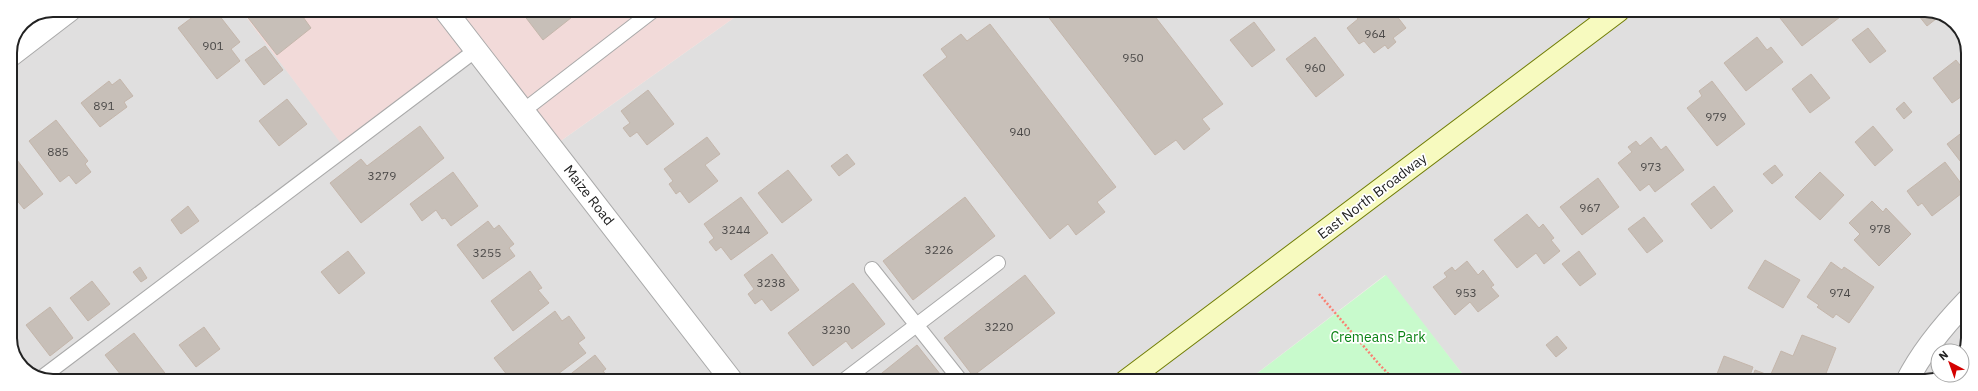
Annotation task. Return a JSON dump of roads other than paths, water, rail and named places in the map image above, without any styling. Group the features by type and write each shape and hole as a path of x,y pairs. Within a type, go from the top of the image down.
{"main road":[{"name":"East North Broadway","path":"1135,374 1610,17"}],"street":[{"path":"17,50 61,17"},
{"name":"Maize Road","path":"450,17 727,374"},
{"path":"1910,374 1914,366 1943,327 1961,308"}],"lane":[{"path":"523,111 645,17"},
{"path":"47,373 476,50"},
{"path":"851,374 998,263"},
{"path":"872,269 955,374"}],"park label":[{"name":"Cremeans Park","path":"1378,337"}]}
